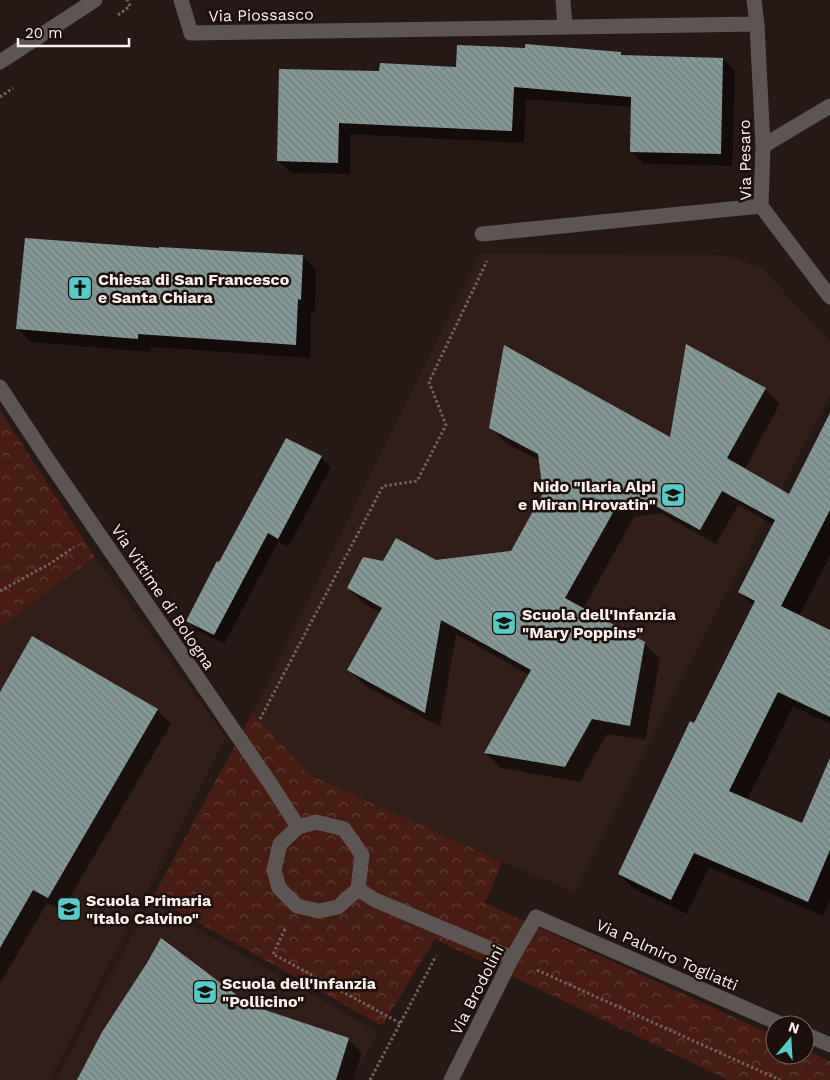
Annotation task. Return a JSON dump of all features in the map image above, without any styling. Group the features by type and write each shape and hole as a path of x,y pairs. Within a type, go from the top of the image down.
{"street":[{"path":"0,62 95,0"},
{"name":"Via Piossasco","path":"181,0 191,33 757,24"},
{"path":"563,0 565,27"},
{"name":"Via Pesaro","path":"754,0 757,24 762,146 761,206 830,297"},
{"path":"762,146 830,106"},
{"path":"482,234 761,206"},
{"name":"Via Vittime di Bologna","path":"0,387 298,827"},
{"path":"316,822 344,829 362,855 358,889 338,907 319,911 297,906 279,888 274,870 280,844 298,827 316,822"},
{"path":"358,889 375,900 512,958"},
{"name":"Via Brodolini","path":"451,1080 512,958 536,917"},
{"name":"Via Palmiro Togliatti","path":"536,917 765,1017"},
{"path":"815,1038 830,1045"}],"path":[{"path":"244,745 260,720 382,486 417,481 446,425 429,382 503,231"},
{"path":"0,591 52,563 97,531"},
{"path":"297,906 273,954 400,1023"},
{"path":"370,1080 449,931"},
{"path":"512,958 780,1080"}],"shaded area":[{"path":"480,254 723,255 763,269 830,342 830,396 687,668 575,892 502,862 307,774 253,712"},
{"name":"Scuola Primaria \"Italo Calvino\"","path":"95,557 226,738 49,1080 0,1080 0,627"},
{"name":"Scuola dell'Infanzia \"Pollicino\"","path":"150,902 378,1032 352,1080 56,1080"}],"green space":[{"path":"0,410 95,557 0,627"},
{"path":"253,712 308,774 502,862 485,903 765,1031 765,1065 815,1065 815,1054 830,1061 830,1080 728,1080 435,939 382,1026 153,897"}],"building":[{"path":"525,44 621,52 621,55 723,58 721,154 630,152 631,97 514,87 512,131 339,123 338,163 277,161 279,69 379,71 380,63 456,67 457,45 525,48"},
{"path":"25,238 159,248 303,255 301,300 298,299 296,345 138,334 138,339 16,329"},
{"path":"686,344 766,388 727,458 789,494 830,413 830,510 781,606 830,630 830,717 778,692 729,791 802,823 830,758 830,850 808,902 694,853 671,900 618,874 690,721 694,723 755,601 738,592 775,520 722,491 700,530 643,499 619,502 565,598 645,642 630,726 592,719 565,767 484,753 531,670 441,620 425,713 347,670 382,608 347,588 363,557 383,561 396,538 436,560 511,551 543,493 538,454 489,428 504,345 670,437"},
{"path":"286,438 322,456 278,539 268,533 214,635 186,621 217,561 219,562"},
{"path":"32,636 158,709 48,898 33,890 0,948 0,692"},
{"name":"Scuola dell'Infanzia \"Pollicino\"","path":"161,938 250,1005 349,1038 336,1080 77,1080 102,1032"}],"place":[{"name":"Chiesa di San Francesco e Santa Chiara","path":"80,288"},
{"name":"Nido \"Ilaria Alpi e Miran Hrovatin\"","path":"673,495"},
{"name":"Scuola dell'Infanzia \"Mary Poppins\"","path":"504,623"},
{"name":"Scuola Primaria \"Italo Calvino\"","path":"69,909"},
{"name":"Scuola dell'Infanzia \"Pollicino\"","path":"205,992"}]}
